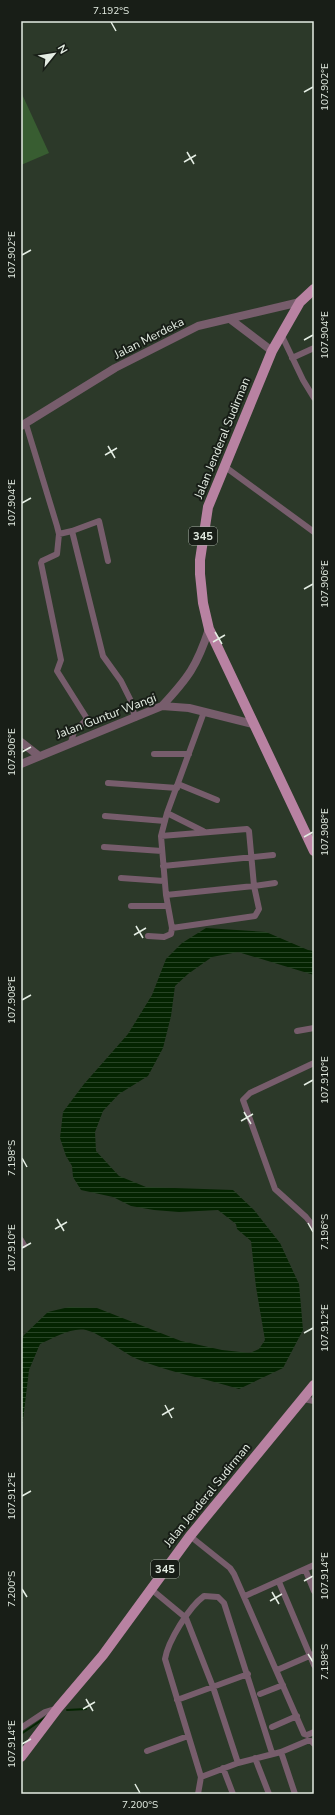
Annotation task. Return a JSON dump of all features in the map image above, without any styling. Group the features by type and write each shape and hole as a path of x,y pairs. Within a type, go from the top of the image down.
{"main road":[{"name":"Jalan Jenderal Sudirman","path":"314,289 300,302 272,351 208,507 200,560 203,603 209,629 314,851"},
{"name":"Jalan Jenderal Sudirman","path":"21,1757 58,1708 103,1655 190,1536 314,1385"}],"street":[{"name":"Jalan Merdeka","path":"23,425 115,368 198,326 300,302"},
{"path":"230,319 272,351"},
{"path":"281,334 292,358 314,398"},
{"path":"292,358 314,348"},
{"path":"23,425 59,534 57,554 42,561 40,564 61,660 58,672 86,716 86,720 74,732 71,742"},
{"path":"224,466 314,532"},
{"path":"59,534 99,521 108,561"},
{"path":"72,531 103,656 124,687 135,718"},
{"path":"162,706 185,682 200,657 209,629"},
{"name":"Jalan Guntur Wangi","path":"21,764 71,742 135,718 162,706 177,706 253,724"},
{"path":"148,936 166,936 171,934 172,928 164,881 161,836 167,813 204,712"},
{"path":"21,742 39,756"},
{"path":"154,754 189,754"},
{"path":"108,783 177,786 217,800"},
{"path":"167,813 204,831"},
{"path":"105,816 165,821"},
{"path":"161,836 204,831 247,829 249,831 254,886 259,909 255,916 172,928"},
{"path":"104,847 162,851"},
{"path":"163,866 273,855"},
{"path":"121,878 164,881"},
{"path":"166,895 275,883"},
{"path":"131,906 168,906"},
{"path":"297,1031 314,1028"},
{"path":"314,1063 250,1093 243,1100 276,1189 306,1217 314,1227"},
{"path":"303,1399 314,1401"},
{"path":"190,1536 230,1568 245,1596 304,1735 314,1732"},
{"path":"245,1596 314,1565"},
{"path":"305,1569 314,1591"},
{"path":"279,1582 312,1655 314,1664"},
{"path":"151,1588 186,1618 214,1687 238,1763"},
{"path":"196,1793 201,1777 176,1700 165,1659 169,1643 186,1618 204,1596 211,1596 221,1599 225,1606 272,1753"},
{"path":"277,1670 312,1655"},
{"path":"176,1700 248,1674"},
{"path":"260,1694 283,1685"},
{"path":"21,1728 44,1712 58,1708"},
{"path":"272,1727 297,1716"},
{"path":"147,1751 188,1736"},
{"path":"201,1777 238,1763 272,1753 281,1752 307,1741 311,1741 314,1744"},
{"path":"281,1752 295,1794"},
{"path":"255,1758 269,1794"},
{"path":"223,1768 233,1794"}],"shaded area":[{"path":"21,92 49,153 21,165"},
{"path":"206,928 266,932 308,950 314,951 314,975 238,952 212,957 188,974 175,986 171,1016 163,1048 148,1076 119,1094 103,1111 95,1132 96,1151 119,1176 146,1187 233,1190 254,1210 280,1243 299,1284 303,1330 283,1368 239,1389 149,1364 131,1356 98,1335 86,1330 74,1330 63,1334 40,1344 29,1370 21,1437 21,1341 24,1335 48,1312 69,1307 97,1308 181,1341 222,1350 250,1353 259,1349 265,1340 256,1287 251,1241 237,1229 236,1224 218,1210 179,1212 154,1210 131,1206 113,1197 81,1190 73,1177 72,1166 66,1156 60,1138 63,1112 84,1084 128,1034 152,995 166,959 182,943"}],"waterway":[{"path":"67,1710 86,1709"},
{"path":"21,1734 46,1717"}]}
